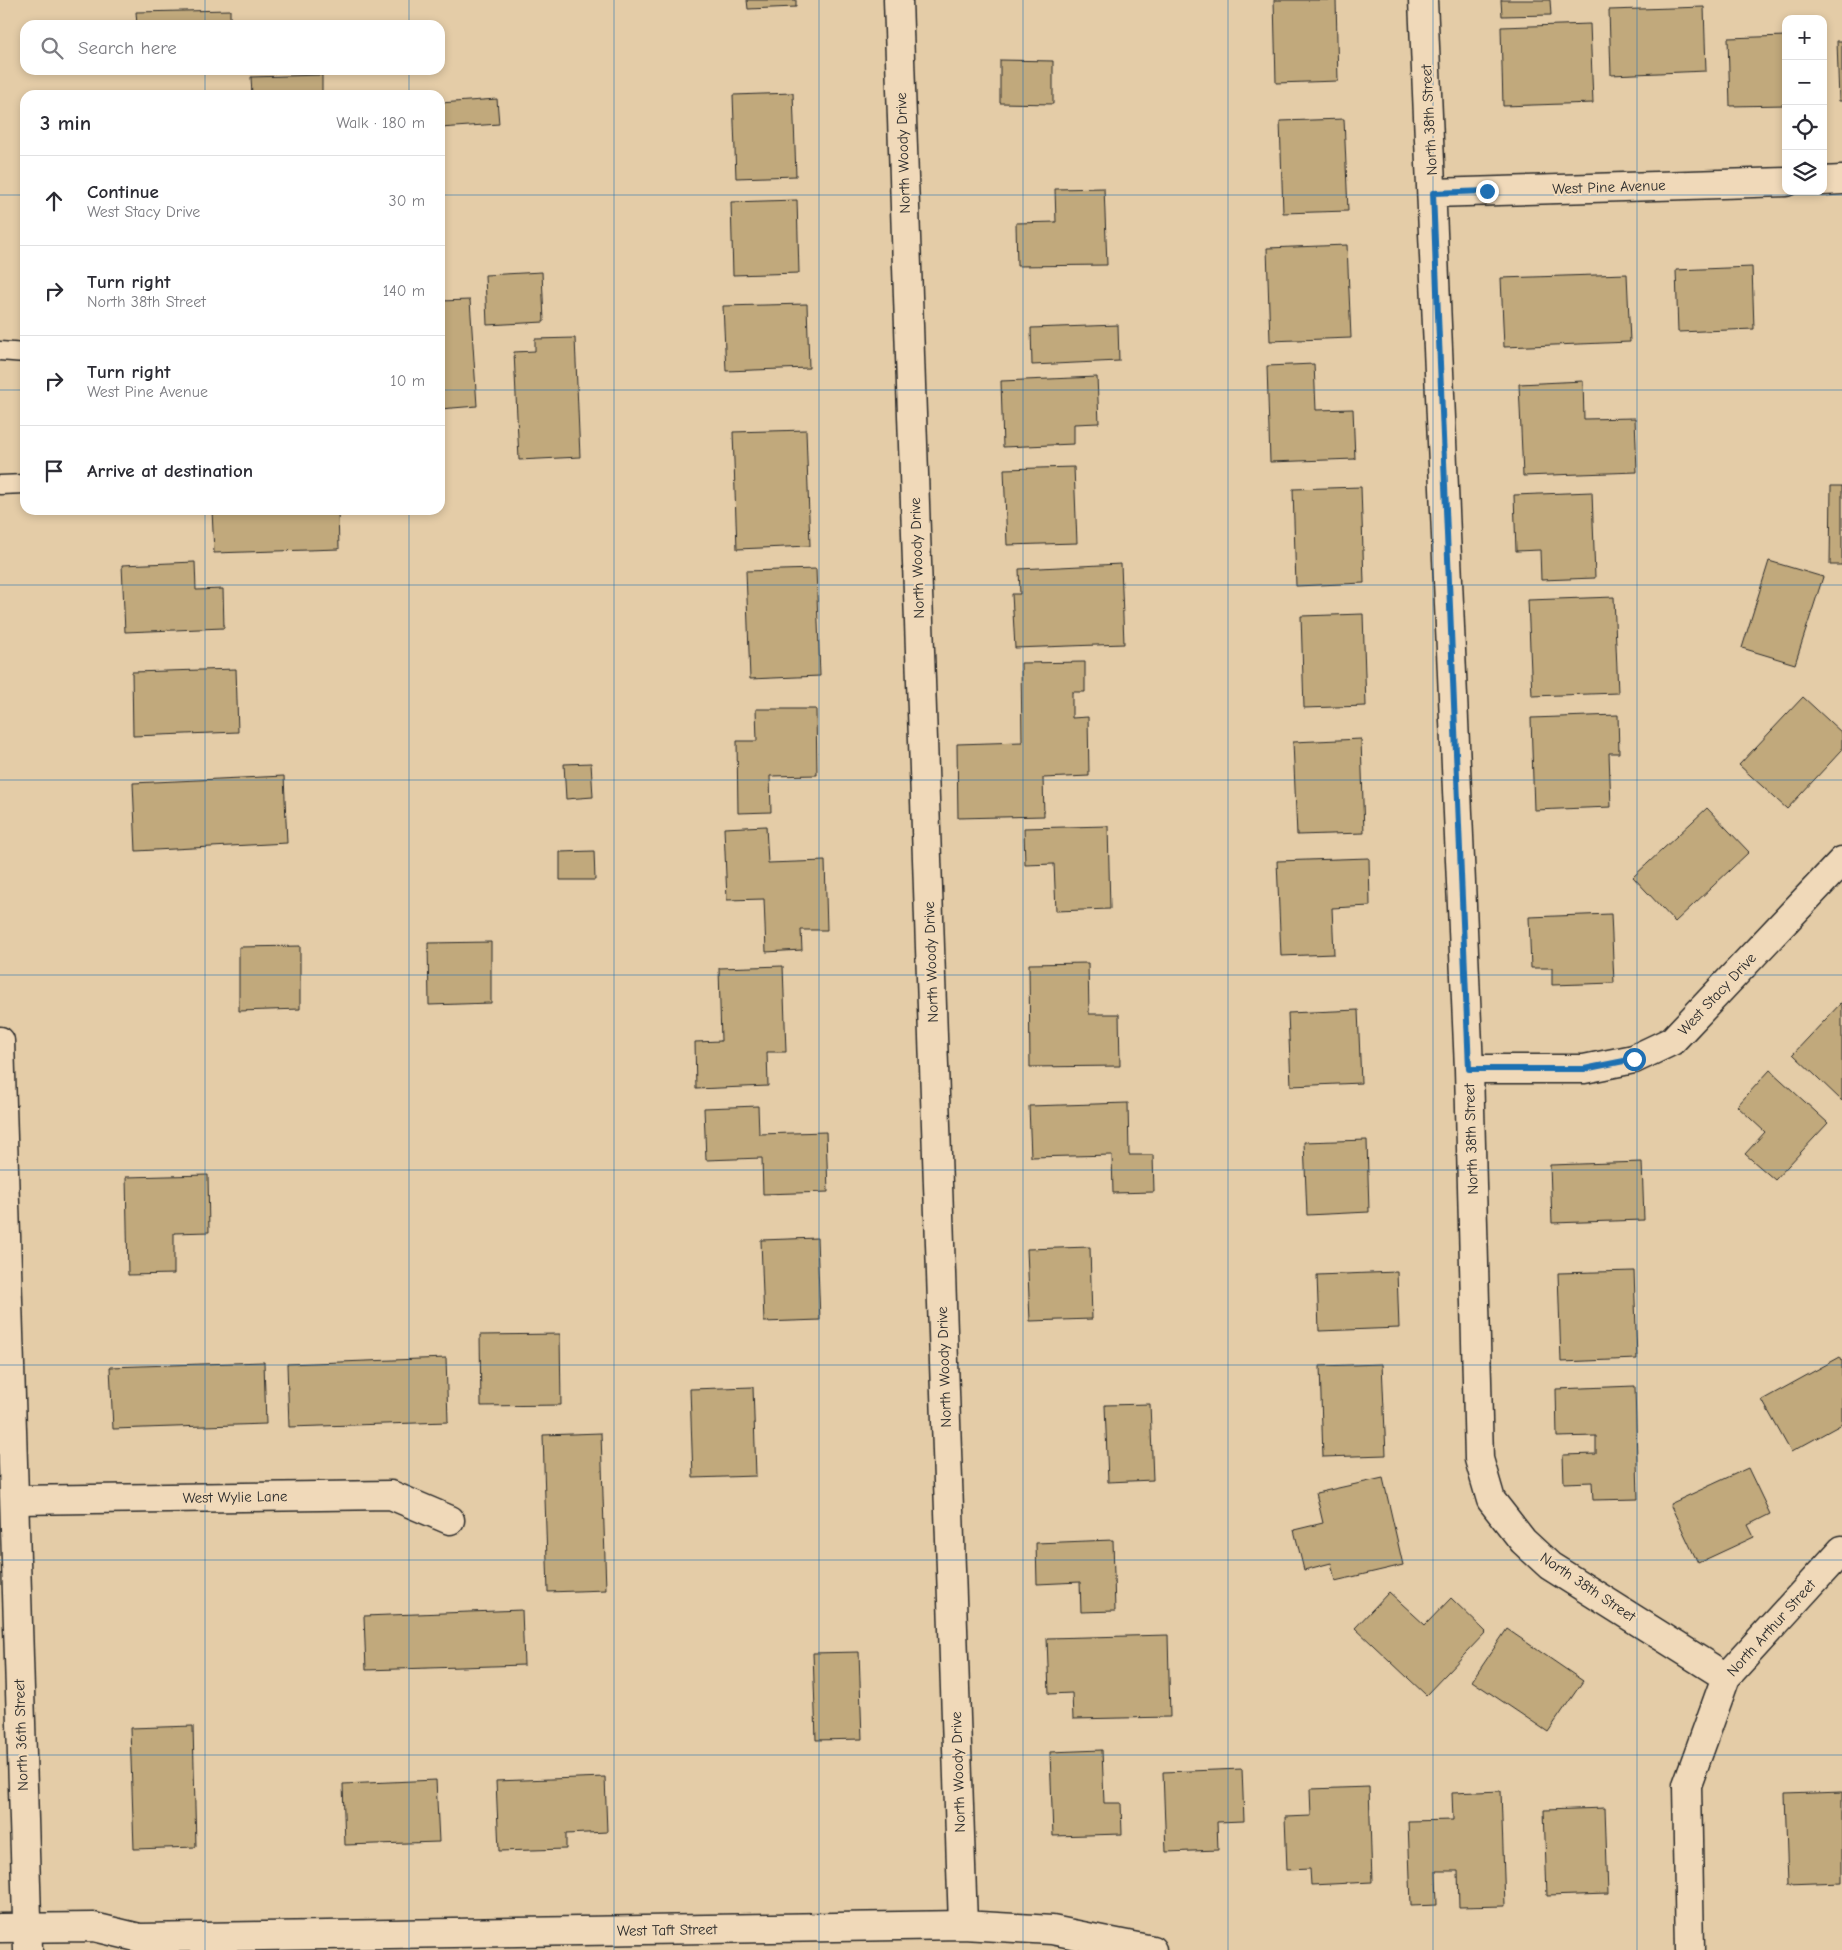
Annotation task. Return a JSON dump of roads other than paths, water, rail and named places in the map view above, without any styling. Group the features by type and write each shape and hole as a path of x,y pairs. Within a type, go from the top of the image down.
{"street":[{"name":"North Woody Drive","path":"898,0 963,1925"},
{"name":"North 38th Street","path":"1423,0 1433,193 1469,1069 1479,1458 1491,1500 1523,1541 1550,1566 1726,1677"},
{"path":"1827,181 1842,180"},
{"name":"West Pine Avenue","path":"1433,193 1782,182"},
{"name":"West Stacy Drive","path":"1469,1069 1584,1069 1634,1059 1672,1041 1842,861"},
{"name":"North 36th Street","path":"0,1041 28,1939"},
{"name":"West Wylie Lane","path":"15,1500 391,1495 450,1520"},
{"name":"North Arthur Street","path":"1690,1950 1687,1785 1726,1677 1842,1550"},
{"name":"West Taft Street","path":"0,1928 28,1939 94,1927 140,1938 963,1925 1052,1940 1152,1950"}],"lane":[{"path":"0,351 20,353"},
{"path":"0,485 20,484"}]}
